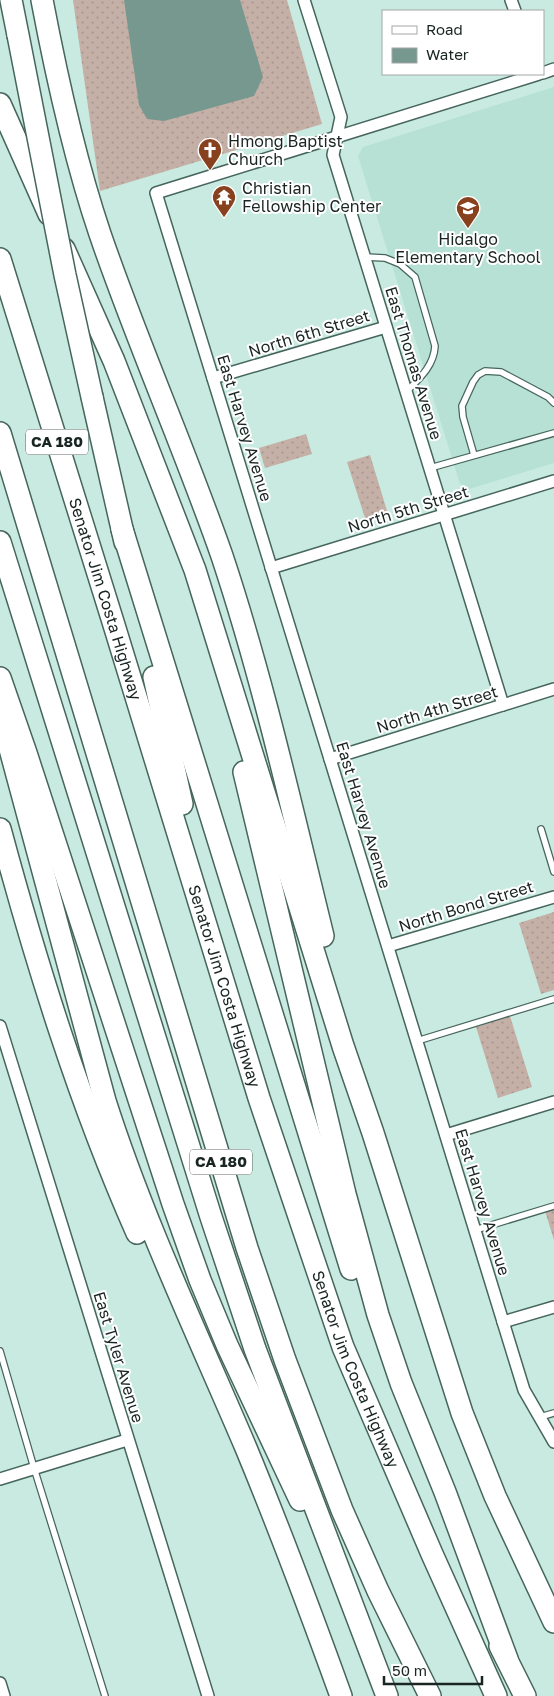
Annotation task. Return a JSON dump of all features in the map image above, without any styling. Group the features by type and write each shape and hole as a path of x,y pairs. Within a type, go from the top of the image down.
{"highway":[{"path":"11,0 64,276 218,962"},
{"path":"42,0 59,89 95,218 221,555 237,604 373,1133"},
{"path":"0,104 114,360 195,570 344,1046 462,1413 495,1496 554,1622"},
{"name":"Senator Jim Costa Highway","path":"0,259 259,1098 343,1347 496,1696"},
{"name":"CA 180","path":"0,433 247,1248 286,1360 342,1510 378,1590 430,1695"},
{"path":"154,466 228,710 343,1185 378,1315 411,1409 445,1492 507,1659"},
{"path":"0,479 53,613"},
{"path":"122,529 364,1309 398,1406 428,1481 464,1567 525,1696"},
{"path":"0,542 211,1217 255,1349 314,1502 348,1597 387,1694"},
{"path":"0,678 173,1204 200,1280 259,1416 348,1597"},
{"path":"0,712 99,1077 124,1158 147,1220 246,1449 289,1554 341,1696"},
{"path":"0,828 28,930 69,1060 108,1164 153,1269 289,1554"}],"street":[{"name":"East Thomas Avenue","path":"304,0 340,117 333,155 503,705"},
{"path":"337,137 535,75"},
{"name":"East Harvey Avenue","path":"337,137 156,193 524,1390 554,1442"},
{"name":"North 6th Street","path":"213,378 386,327"},
{"name":"North 5th Street","path":"271,568 554,481"},
{"name":"North 4th Street","path":"330,759 554,689"},
{"name":"North Bond Street","path":"388,946 554,897"},
{"name":"East Tyler Avenue","path":"0,1026 208,1696"},
{"path":"0,1066 12,1063"},
{"path":"446,1135 554,1102"},
{"path":"503,1322 554,1307"},
{"path":"0,1479 127,1440"},
{"path":"0,1683 4,1696"}],"lane":[{"path":"365,257 385,258 400,264 415,277 435,346 434,353 424,374 406,392"},
{"path":"474,455 463,418 462,406 478,375 485,371 502,372 548,397 554,403"},
{"path":"430,468 554,433"},
{"path":"541,829 554,872"},
{"path":"417,1041 554,999"},
{"path":"475,1230 554,1206"},
{"path":"0,1351 34,1468 105,1696"},
{"path":"540,1417 554,1413"}],"shaded area":[{"path":"73,0 287,0 322,124 100,191"},
{"name":"Hidalgo Elementary School","path":"554,87 554,463 469,489 460,484 358,156 363,147"},
{"path":"306,434 312,454 265,468 259,448"},
{"path":"370,455 388,514 366,521 347,462"},
{"path":"554,912 554,990 541,994 519,923"},
{"path":"510,1016 532,1087 498,1098 476,1027"},
{"path":"554,1209 554,1240 545,1211"}],"water":[{"path":"124,0 240,0 263,77 254,96 164,121 147,119 139,105"}],"place":[{"name":"Hmong Baptist Church","path":"210,171"},
{"name":"Christian Fellowship Center","path":"224,218"},
{"name":"Hidalgo Elementary School","path":"468,229"}]}
